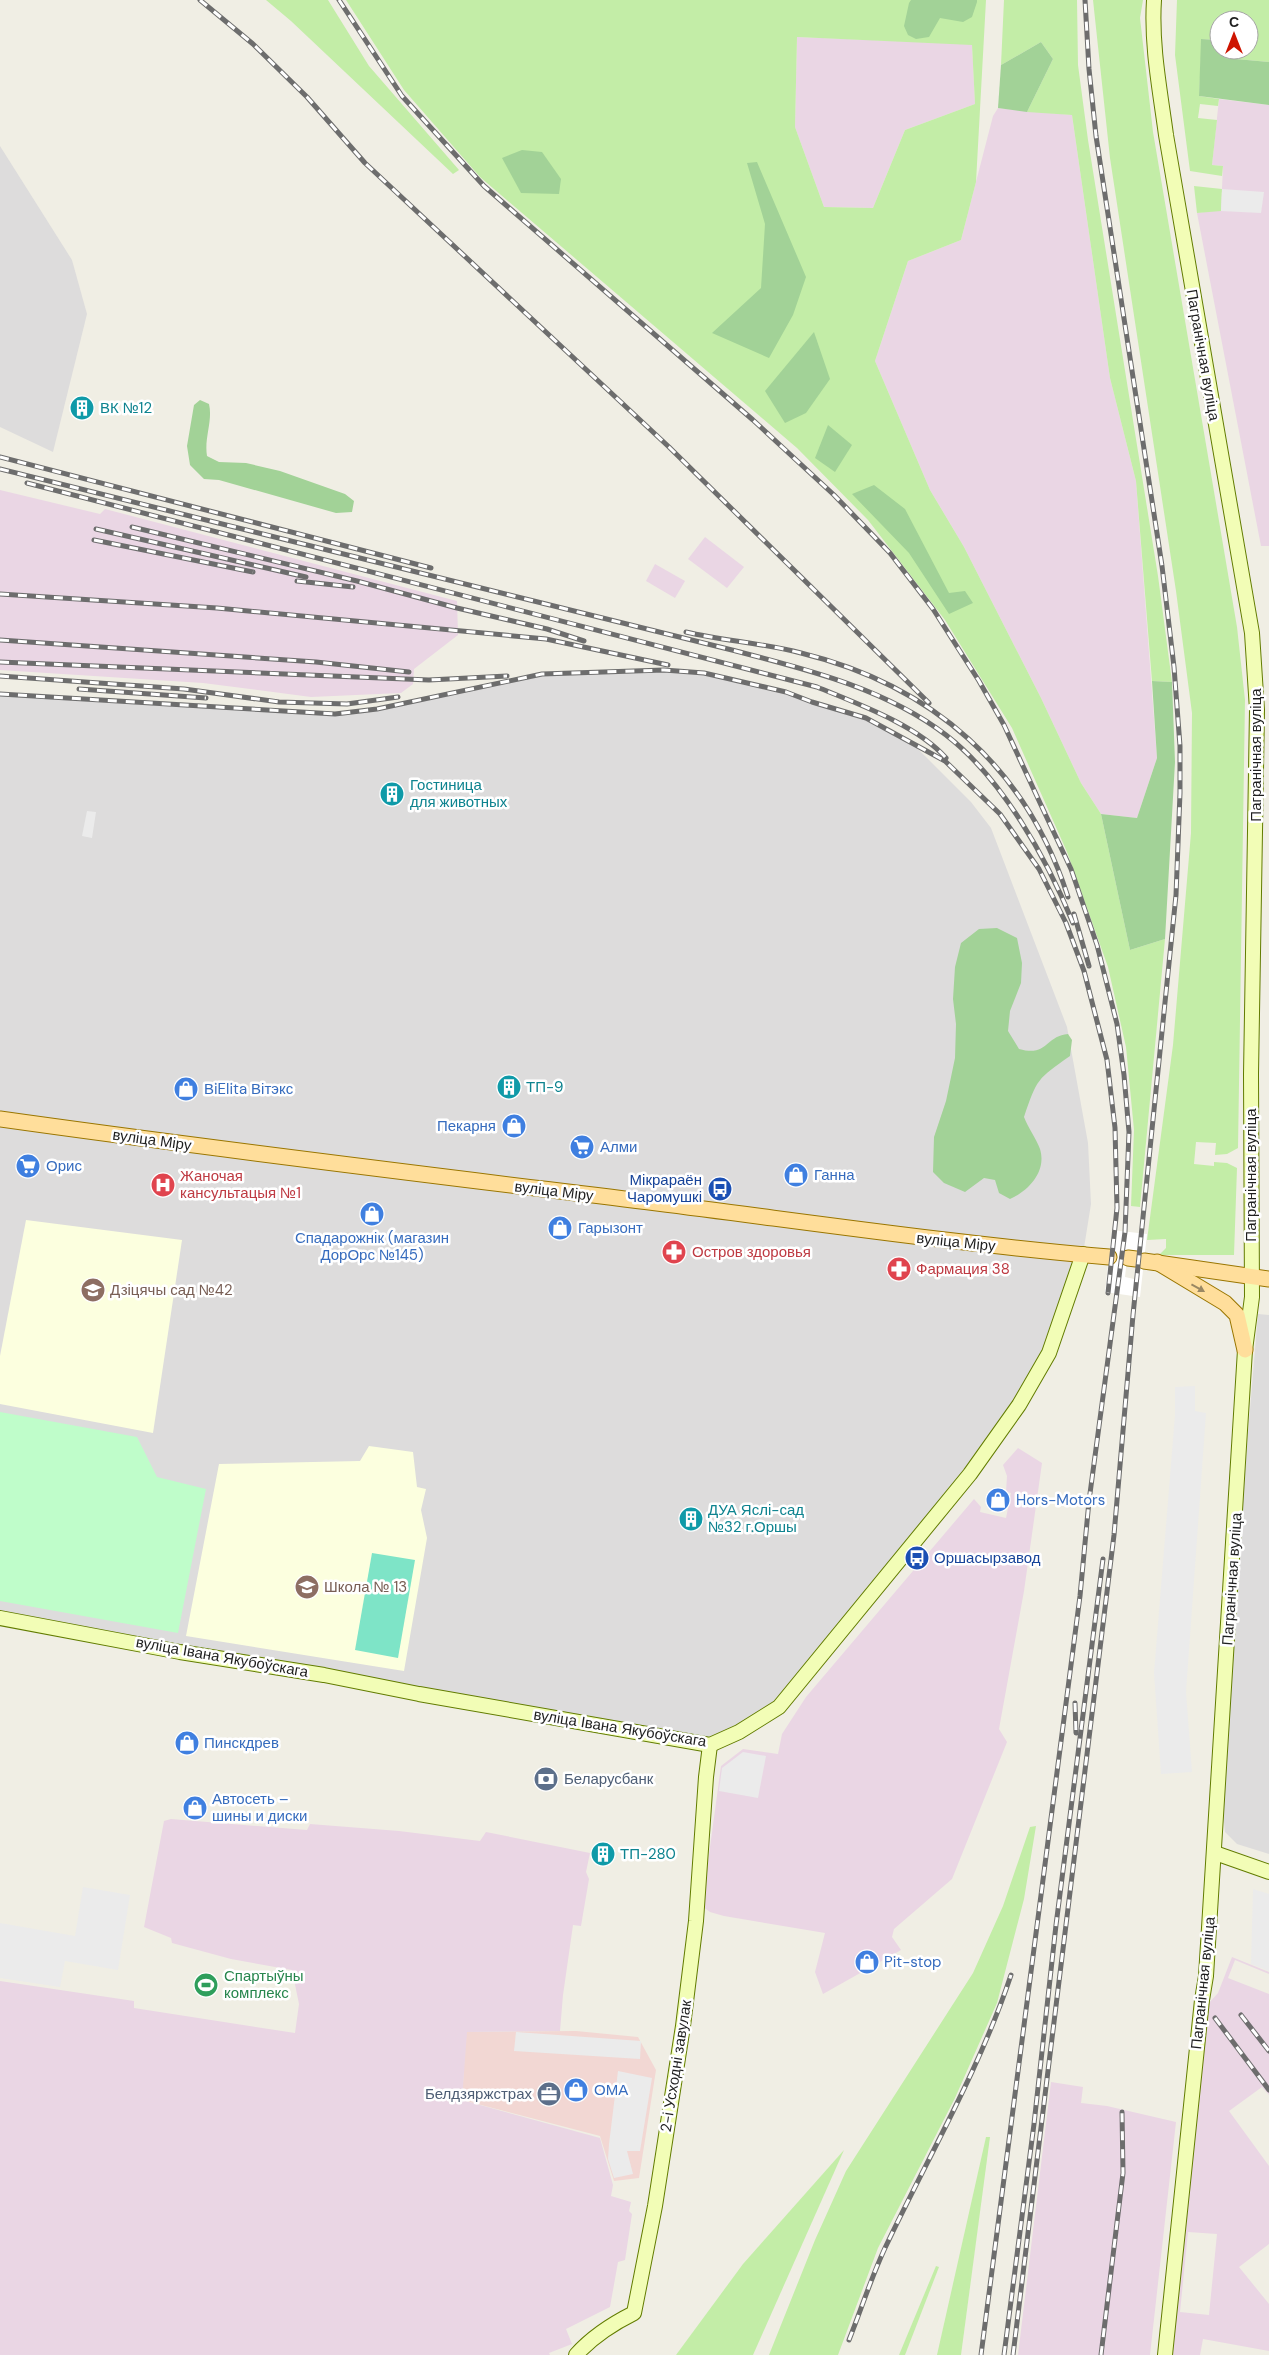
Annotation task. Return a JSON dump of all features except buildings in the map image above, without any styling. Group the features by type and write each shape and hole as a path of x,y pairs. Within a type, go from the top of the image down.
{"main road":[{"name":"вуліца Міру","path":"0,1119 209,1148 660,1204 889,1235 1109,1256"},
{"path":"1245,1350 1236,1316 1225,1304 1141,1260 1269,1279"}],"street":[{"name":"Пагранічная вуліца","path":"1154,0 1153,20 1156,58 1166,135 1252,633 1257,710 1250,1276 1252,1297 1245,1350 1232,1579 1215,1807 1215,1853 1206,1976 1164,2355"},
{"name":"вуліца Івана Якубоўскага","path":"0,1618 180,1652 324,1675 419,1694 710,1745 739,1732 779,1707 970,1474 1019,1405 1049,1353 1083,1254"},
{"name":"2-і Усходні завулак","path":"576,2355 589,2341 616,2322 634,2313 655,2206 683,2026 696,1921 710,1745"},
{"path":"1215,1853 1269,1872"}],"shaded area":[{"path":"797,37 972,44 975,104 905,130 873,208 824,207 795,127"},
{"path":"1219,99 1269,105 1269,546 1261,546 1197,213 1221,210 1223,166 1212,165"},
{"path":"998,108 1072,115 1110,378 1136,481 1157,758 1137,818 1101,814 1081,783 1041,698 964,547 930,490 875,361 908,261 961,240 993,116"},
{"path":"0,146 72,260 87,314 53,452 0,427"},
{"path":"1222,189 1264,192 1261,213 1221,211"},
{"path":"0,490 100,514 105,509 457,601 458,635 414,669 413,684 401,693 311,697 203,683 0,670"},
{"path":"705,537 744,567 727,588 688,559"},
{"path":"655,564 685,581 675,598 646,581"},
{"path":"608,670 664,670 704,673 786,692 866,718 912,743 971,802 991,828 1067,1027 1088,1143 1091,1204 1083,1254 1049,1353 1019,1405 779,1707 710,1745 0,1618 0,694 335,714 377,709 542,674"},
{"path":"87,811 96,812 92,838 82,836"},
{"name":"Дзіцячы сад №42","path":"26,1220 182,1240 153,1433 0,1404 0,1356"},
{"path":"1258,1314 1269,1315 1269,1854 1237,1844 1225,1832 1222,1803"},
{"path":"1195,1386 1195,1411 1206,1413 1186,1692 1192,1772 1161,1774 1154,1673 1175,1415 1175,1387"},
{"name":"Школа № 13","path":"369,1446 413,1452 417,1487 426,1489 421,1510 427,1538 404,1671 186,1636 219,1464 360,1461"},
{"path":"1018,1448 1042,1463 1024,1591 999,1729 1007,1742 952,1879 894,1929 892,1937 901,1950 823,1994 815,1972 825,1933 724,1916 710,1912 702,1906 721,1766 743,1749 778,1754 782,1734 806,1697 974,1499 981,1507 980,1512 1006,1518 1011,1493 1006,1492 1007,1476 1003,1465"},
{"path":"743,1752 766,1756 758,1798 719,1791 722,1768"},
{"path":"171,1819 307,1830 310,1824 399,1831 480,1841 486,1832 590,1853 586,1872 589,1879 581,1926 573,1925 560,2031 467,2032 462,2100 600,2138 613,2185 611,2196 631,2202 629,2211 632,2214 625,2260 618,2262 610,2307 566,2329 572,2344 549,2353 550,2355 0,2355 0,1981 134,2001 134,2008 295,2033 299,2004 292,1970 231,1959 172,1943 171,1938 144,1927 164,1821"},
{"path":"83,1887 130,1895 118,1970 65,1961 60,1987 0,1978 0,1923 75,1936"},
{"path":"1253,1889 1269,1894 1269,1971 1251,1964"},
{"path":"1232,1957 1269,1972 1269,1974 1235,1960 1228,1978 1269,1994 1269,2095 1262,2087 1229,2111 1269,2166 1269,2244 1239,2267 1269,2304 1269,2351 1203,2339 1200,2355 1173,2355 1185,2219 1209,2003 1218,1993","holes":["1188,2232 1217,2234 1209,2315 1180,2312"]},
{"path":"576,2031 638,2037 656,2070 639,2178 614,2181 600,2136 462,2100 466,2032"},
{"path":"516,2032 641,2041 640,2059 514,2051"},
{"path":"618,2071 652,2078 640,2151 627,2151 633,2174 614,2178 608,2159"},
{"path":"1051,2082 1083,2087 1081,2103 1107,2106 1176,2122 1150,2355 1018,2355"}],"green space":[{"path":"266,0 328,0 369,66 459,170 453,174 291,21"},
{"path":"346,0 986,0 976,182 961,240 908,261 875,361 930,490 964,547 1041,698 1081,783 1101,814 1130,950 1165,939 1140,1207 1131,1206 1134,1130 1126,1047 1108,967 1067,852 1012,728 945,620 868,520 797,448 480,177 404,90","holes":["797,37 972,45 975,104 905,130 873,208 824,207 795,127"]},
{"path":"911,0 977,0 977,2 972,17 963,22 940,18 929,37 916,39 908,35 904,26"},
{"path":"1004,0 1077,0 1078,65 1088,140 1158,576 1172,682 1152,681 1136,481 1110,378 1072,115 1027,112 1053,59 1041,42 1001,65"},
{"path":"1093,0 1143,0 1140,18 1153,132 1237,627 1245,700 1238,1148 1227,1154 1215,1155 1216,1143 1196,1142 1194,1164 1214,1166 1214,1162 1227,1163 1237,1168 1234,1255 1159,1255 1166,1248 1166,1239 1147,1240 1173,1045 1191,833 1192,713 1176,591 1110,158"},
{"path":"1177,0 1269,0 1269,62 1247,60 1259,60 1259,10 1209,10 1209,39 1202,39 1199,96 1219,99 1218,106 1200,104 1198,118 1217,120 1212,165 1223,166 1222,176 1190,171 1175,55"},
{"path":"1201,39 1209,39 1209,60 1269,62 1269,105 1199,96"},
{"path":"1041,42 1053,59 1027,112 998,108 1001,65"},
{"path":"522,150 542,152 561,179 559,194 521,193 502,158"},
{"path":"757,162 806,277 793,315 769,358 712,333 761,288 765,224 747,163"},
{"path":"1194,186 1222,189 1221,211 1197,213"},
{"path":"814,332 830,379 806,413 785,423 765,391"},
{"path":"200,400 209,404 210,410 207,456 219,462 246,463 280,471 345,494 354,501 352,512 336,513 219,480 204,479 190,465 187,446 194,405"},
{"path":"828,425 852,445 835,472 815,458"},
{"path":"874,485 905,509 949,593 965,591 973,603 949,614 909,553 852,494"},
{"path":"1152,681 1172,682 1175,762 1165,939 1130,950 1101,814 1137,818 1157,758"},
{"path":"997,928 1017,938 1022,963 1021,983 1010,1011 1008,1031 1019,1049 1036,1050 1055,1038 1068,1034 1072,1040 1070,1056 1044,1075 1032,1095 1024,1117 1040,1149 1041,1165 1029,1186 1010,1199 999,1193 995,1180 984,1178 965,1192 944,1183 933,1172 934,1137 946,1101 955,1058 956,1024 953,999 955,967 961,943 979,929"},
{"path":"0,1412 137,1437 157,1477 206,1489 178,1633 0,1601"},
{"path":"372,1553 415,1560 398,1658 355,1650"},
{"path":"1036,1826 1024,1899 997,2003 955,2098 878,2248 838,2355 769,2355 815,2240 846,2171 973,1973 1003,1906 1030,1827"},
{"path":"986,2137 990,2137 961,2355 937,2355"},
{"path":"844,2150 753,2355 676,2355 743,2264"},
{"path":"936,2266 939,2267 905,2355 899,2355"}],"pier":[{"path":"1112,1230 1147,1234 1140,1297 1105,1292","holes":["1128,1250 1137,1251 1134,1279 1125,1277"]}],"railway":[{"path":"200,0 253,44 307,97 365,163 669,447 929,703"},
{"path":"339,0 402,96 484,186 753,420 834,495 890,553 933,609 979,681 1004,725 1071,869 1097,945 1117,1024 1124,1075 1129,1132 1125,1232 1089,1501 1080,1596 981,2355"},
{"path":"1013,2355 1114,1535 1133,1315 1176,895 1180,793 1180,746 1174,667 1162,566 1096,136 1089,69 1085,0"},
{"path":"0,457 431,568"},
{"path":"0,469 732,650 816,673 871,692 922,719 946,735 986,774 1021,821 1050,873 1073,923"},
{"path":"27,483 817,687 886,716 919,735 946,758"},
{"path":"132,527 357,581 457,608 547,629 584,641"},
{"path":"96,529 306,577"},
{"path":"94,540 253,572"},
{"path":"297,581 353,587"},
{"path":"0,594 217,608 546,639 668,665"},
{"path":"686,632 801,653 848,667 892,686 932,710 968,739 1000,772 1027,809 1050,851 1068,897"},
{"path":"0,640 316,662 409,672"},
{"path":"0,662 429,680 507,676"},
{"path":"0,694 335,714 377,709 542,674 664,670 704,673 786,692 866,718 945,761 1000,814 1039,869 1066,923 1084,971 1107,1060 1115,1128 1117,1208 1108,1293"},
{"path":"0,676 184,689 279,702 347,704 398,697"},
{"path":"79,689 206,698"},
{"path":"1074,914 1089,966"},
{"path":"1004,2355 1103,1559"},
{"path":"1075,1703 1076,1733"},
{"path":"849,2340 880,2259 968,2080 998,2011 1011,1975"},
{"path":"1241,2015 1269,2051"},
{"path":"1215,2018 1269,2090"},
{"path":"1101,2355 1123,2173 1122,2112"}],"place":[{"name":"ВК №12","path":"82,408"},
{"name":"Гостиница для животных","path":"392,794"},
{"name":"ТП-9","path":"509,1087"},
{"name":"ВiElita Вітэкс","path":"186,1089"},
{"name":"Пекарня","path":"514,1126"},
{"name":"Алми","path":"582,1147"},
{"name":"Орис","path":"28,1166"},
{"name":"Ганна","path":"796,1175"},
{"name":"Жаночая кансультацыя №1","path":"163,1185"},
{"name":"Мікрараён Чаромушкі","path":"720,1189"},
{"name":"Спадарожнік (магазин ДорОрс №145)","path":"372,1214"},
{"name":"Гарызонт","path":"560,1228"},
{"name":"Остров здоровья","path":"674,1252"},
{"name":"Фармация 38","path":"899,1269"},
{"name":"Дзіцячы сад №42","path":"93,1290"},
{"name":"Hors-Motors","path":"998,1500"},
{"name":"ДУА Яслі-сад №32 г.Оршы","path":"691,1519"},
{"name":"Оршасырзавод","path":"917,1558"},
{"name":"Школа № 13","path":"307,1587"},
{"name":"Пинскдрев","path":"187,1743"},
{"name":"Беларусбанк","path":"546,1779"},
{"name":"Автосеть – шины и диски","path":"195,1808"},
{"name":"ТП-280","path":"603,1854"},
{"name":"Pit-stop","path":"867,1962"},
{"name":"Спартыўны комплекс","path":"206,1985"},
{"name":"ОМА","path":"576,2090"},
{"name":"Белдзяржстрах","path":"549,2094"}]}
